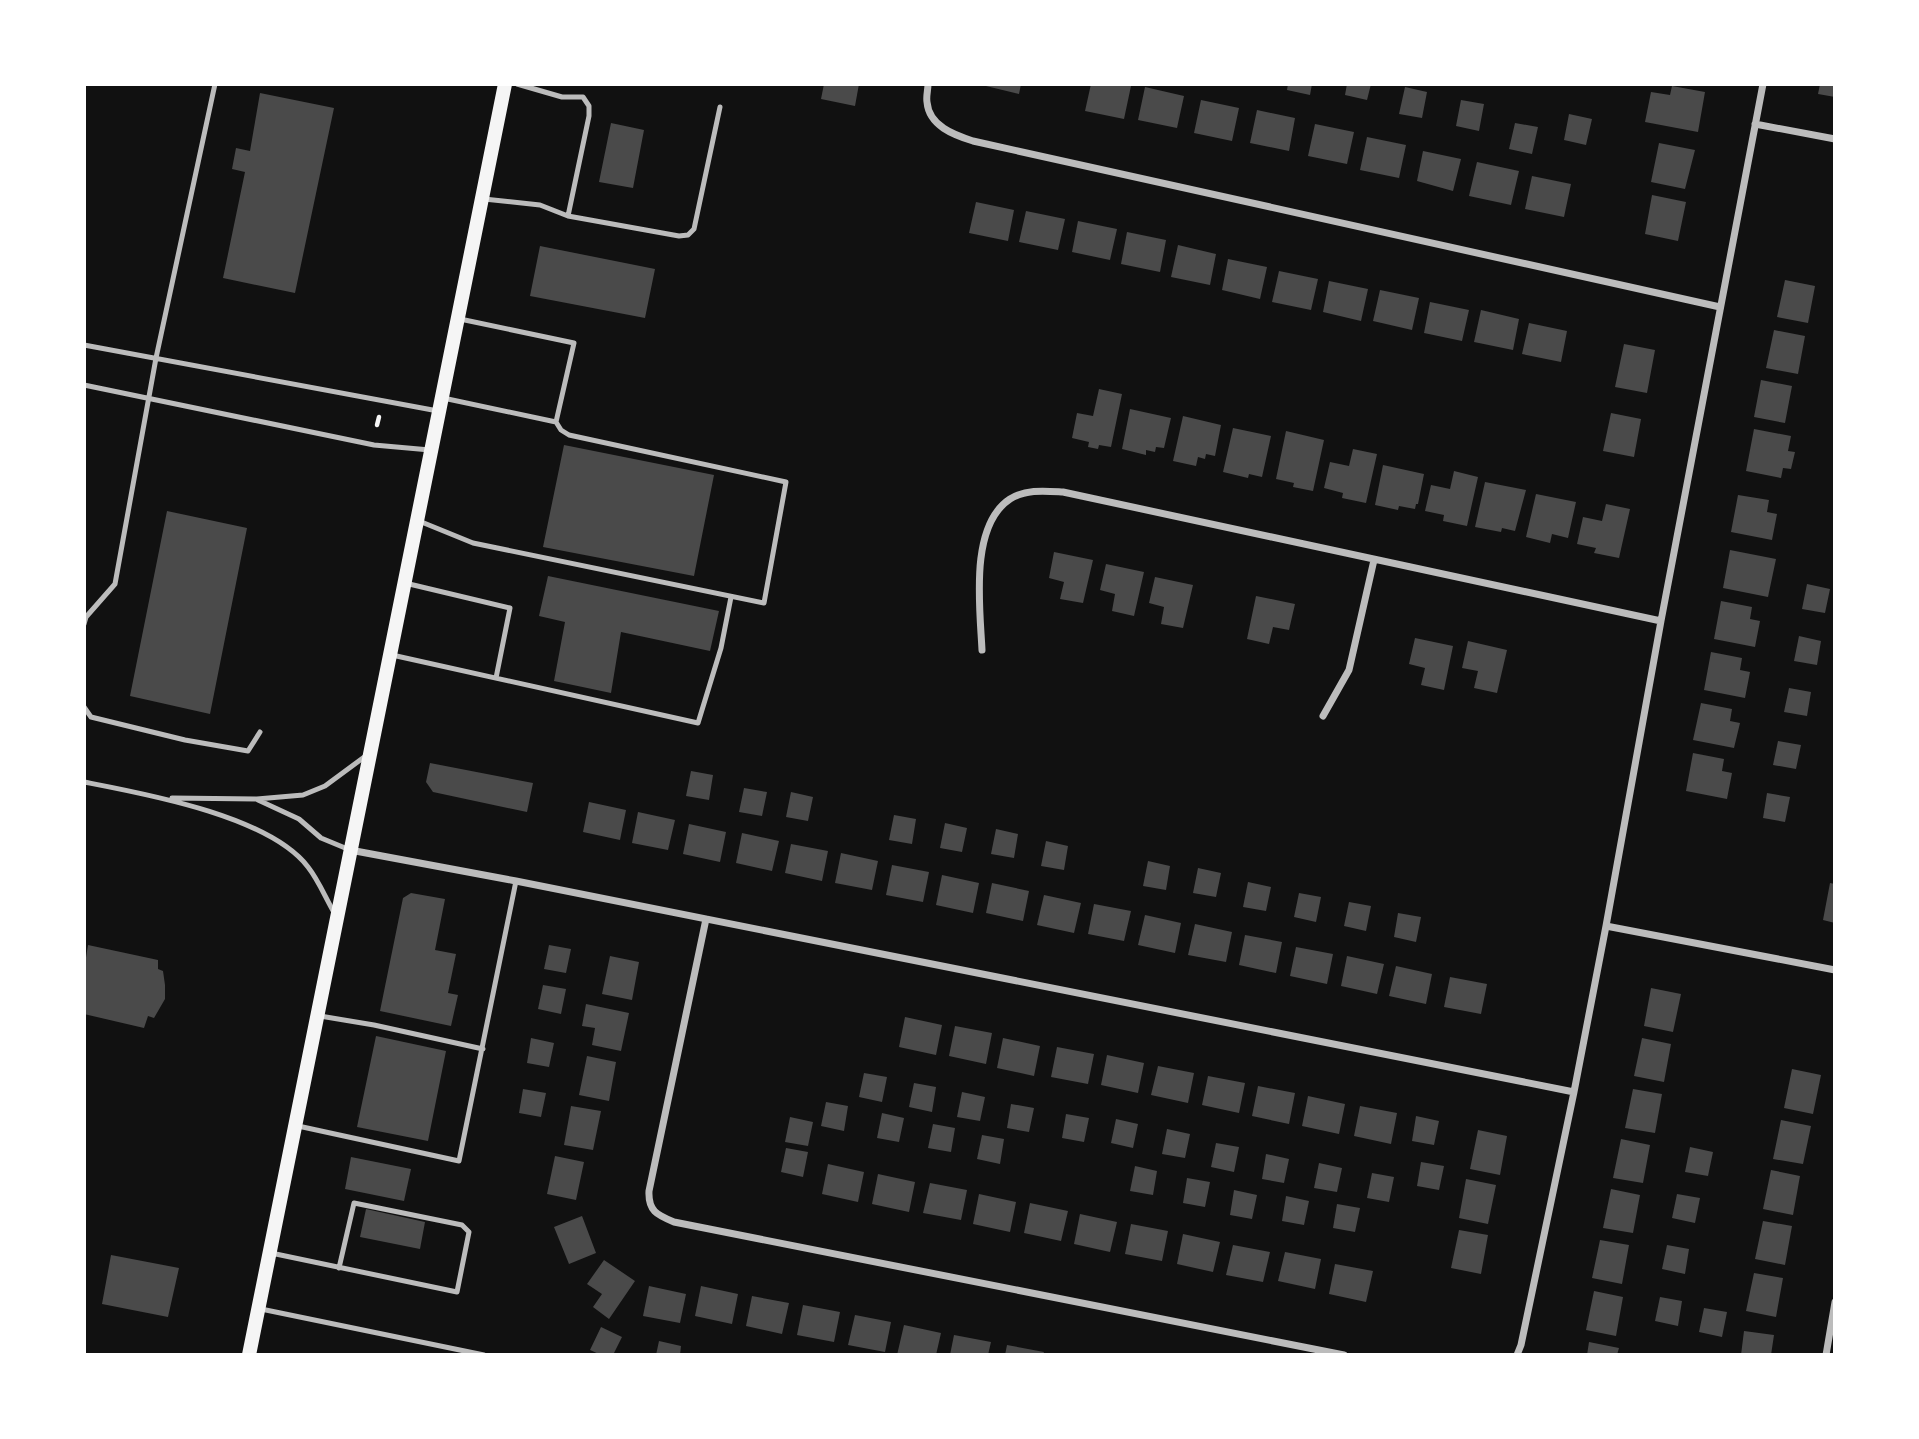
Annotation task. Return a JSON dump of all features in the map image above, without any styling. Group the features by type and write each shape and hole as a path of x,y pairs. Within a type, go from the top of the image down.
{"main road":[{"path":"249,1355 505,84"}],"street":[{"path":"928,84 926,104 934,121 952,134 973,142 1720,307"},
{"path":"1517,1355 1574,1092 1763,84"},
{"path":"1755,124 1835,139"},
{"path":"982,650 980,561 987,532 996,511 1011,498 1036,490 1063,492 1661,621"},
{"path":"1323,716 1349,670 1374,560"},
{"path":"350,850 1574,1092"},
{"path":"706,919 649,1191 649,1202 654,1211 662,1217 688,1225 1344,1355"},
{"path":"1606,926 1835,970"},
{"path":"1826,1355 1835,1302"}],"lane":[{"path":"84,624 86,617 115,584 156,358 215,84"},
{"path":"517,84 562,97 583,97 589,106 568,216"},
{"path":"481,199 540,205 568,216 679,236 688,235 694,229 720,107"},
{"path":"457,318 574,343 556,422"},
{"path":"84,345 556,422 569,435 786,482 764,603 473,543 416,520"},
{"path":"84,385 374,445 430,450"},
{"path":"403,583 510,608 496,678"},
{"path":"389,655 698,723 721,648 731,597"},
{"path":"84,707 91,717 185,740 248,751 260,732"},
{"path":"166,798 257,799 303,794 325,786 369,753"},
{"path":"84,782 166,798 264,833 287,848 308,867 336,917"},
{"path":"257,799 299,819 321,838 350,850"},
{"path":"295,1125 459,1161 516,881"},
{"path":"317,1015 483,1049"},
{"path":"269,1253 339,1268 457,1292 469,1231 462,1225 354,1203 339,1268"},
{"path":"258,1309 484,1355"}],"path":[{"path":"377,425 379,416"}],"building":[{"path":"824,84 859,84 855,106 821,99"},
{"path":"986,84 1021,84 1019,94"},
{"path":"1091,84 1131,86 1124,119 1085,111"},
{"path":"1288,84 1312,84 1310,95 1287,90"},
{"path":"1347,84 1371,84 1367,100 1345,95"},
{"path":"1820,84 1835,84 1835,97 1818,94"},
{"path":"1672,86 1705,92 1698,132 1645,122 1651,92 1670,95"},
{"path":"1145,87 1184,96 1177,128 1138,120"},
{"path":"1405,87 1427,92 1422,118 1399,114"},
{"path":"260,93 334,108 295,293 223,278 245,172 232,169 236,148 250,151"},
{"path":"1201,100 1239,108 1232,141 1194,133"},
{"path":"1461,100 1484,104 1479,131 1456,126"},
{"path":"1257,110 1295,118 1289,151 1250,143"},
{"path":"1569,114 1592,119 1586,145 1564,140"},
{"path":"611,123 644,130 633,188 599,182"},
{"path":"1515,123 1538,127 1532,154 1509,149"},
{"path":"1315,124 1354,132 1347,164 1308,156"},
{"path":"1367,137 1406,145 1399,178 1360,170"},
{"path":"1659,143 1695,150 1685,189 1651,182"},
{"path":"1423,151 1461,159 1453,191 1417,181"},
{"path":"1477,162 1519,171 1511,205 1469,196"},
{"path":"1532,176 1571,184 1564,217 1525,209"},
{"path":"1652,195 1686,202 1678,241 1645,234"},
{"path":"976,202 1014,210 1008,241 969,233"},
{"path":"1026,211 1065,219 1058,250 1019,242"},
{"path":"1078,221 1117,229 1110,260 1072,252"},
{"path":"1127,232 1166,240 1160,272 1121,264"},
{"path":"1178,245 1216,254 1210,285 1171,277"},
{"path":"540,246 655,269 645,318 530,296"},
{"path":"1228,259 1267,267 1260,299 1222,290"},
{"path":"1279,271 1318,279 1311,310 1272,302"},
{"path":"1785,280 1815,286 1808,323 1777,317"},
{"path":"1329,281 1368,289 1361,321 1323,312"},
{"path":"1380,290 1419,298 1412,330 1373,321"},
{"path":"1430,302 1469,310 1462,341 1424,333"},
{"path":"1481,310 1519,319 1513,350 1474,342"},
{"path":"1529,323 1567,331 1561,362 1522,354"},
{"path":"1774,330 1805,336 1798,374 1766,368"},
{"path":"1624,344 1655,350 1647,393 1615,387"},
{"path":"1761,380 1792,386 1785,423 1754,417"},
{"path":"1099,389 1122,394 1111,447 1099,445 1098,449 1088,447 1089,442 1072,438 1077,413 1093,416"},
{"path":"1130,409 1171,418 1164,448 1156,447 1155,452 1146,450 1146,455 1122,449"},
{"path":"1611,413 1641,419 1634,457 1603,451"},
{"path":"1183,416 1221,425 1215,456 1206,454 1205,459 1198,457 1196,466 1173,461"},
{"path":"1233,428 1271,436 1262,477 1249,474 1248,478 1223,472"},
{"path":"1754,429 1791,436 1788,451 1795,452 1791,469 1783,468 1781,478 1746,471"},
{"path":"1286,431 1324,440 1313,491 1293,487 1294,483 1276,479"},
{"path":"564,445 714,475 694,576 543,547"},
{"path":"1353,449 1377,454 1366,503 1342,498 1343,493 1324,488 1330,462 1349,466"},
{"path":"1383,465 1424,474 1415,509 1399,506 1398,510 1375,505"},
{"path":"1454,471 1478,477 1467,526 1443,521 1444,515 1425,511 1431,485 1450,489"},
{"path":"1485,482 1526,490 1515,531 1502,528 1501,532 1475,527"},
{"path":"1536,494 1576,502 1568,538 1552,534 1550,543 1526,537"},
{"path":"1738,495 1769,500 1767,512 1777,514 1772,540 1731,532"},
{"path":"1606,504 1630,509 1619,558 1594,553 1596,548 1577,544 1583,517 1602,521"},
{"path":"167,511 247,528 210,714 130,696"},
{"path":"1730,550 1776,559 1768,597 1723,588"},
{"path":"1054,552 1093,560 1083,603 1060,599 1064,582 1049,578"},
{"path":"1106,564 1144,572 1134,616 1112,611 1115,594 1100,590"},
{"path":"548,576 719,611 710,651 621,632 611,693 554,681 565,622 539,616"},
{"path":"1155,577 1193,585 1183,628 1161,624 1164,607 1149,603"},
{"path":"1807,584 1830,589 1825,613 1802,609"},
{"path":"1256,596 1295,604 1289,630 1273,627 1269,644 1247,639"},
{"path":"1721,601 1752,607 1750,619 1760,621 1755,647 1714,639"},
{"path":"1799,636 1821,641 1817,665 1794,661"},
{"path":"1415,638 1453,646 1444,690 1421,685 1425,668 1409,664"},
{"path":"1468,641 1507,650 1497,693 1474,688 1478,671 1462,668"},
{"path":"1711,652 1742,658 1740,670 1750,672 1745,698 1704,690"},
{"path":"1789,688 1811,692 1807,716 1784,712"},
{"path":"1701,703 1732,709 1730,721 1740,723 1734,748 1693,740"},
{"path":"1778,741 1801,745 1796,769 1773,765"},
{"path":"1693,753 1724,759 1722,771 1732,773 1727,799 1686,791"},
{"path":"430,763 533,783 527,812 433,792 426,782"},
{"path":"691,771 713,775 709,800 686,796"},
{"path":"744,788 767,792 762,816 739,812"},
{"path":"791,792 813,797 808,821 786,817"},
{"path":"1767,793 1790,797 1785,822 1763,818"},
{"path":"589,802 626,810 620,840 583,832"},
{"path":"638,812 675,820 668,850 632,843"},
{"path":"894,815 916,819 912,844 889,840"},
{"path":"945,823 967,828 962,852 940,848"},
{"path":"689,824 726,832 720,862 683,854"},
{"path":"996,829 1018,834 1014,858 991,854"},
{"path":"742,833 779,841 772,871 736,863"},
{"path":"1046,841 1068,846 1064,870 1041,866"},
{"path":"791,844 828,851 822,881 785,873"},
{"path":"841,853 878,861 872,890 835,883"},
{"path":"1148,861 1170,866 1166,890 1143,886"},
{"path":"892,865 929,872 923,902 886,895"},
{"path":"1198,868 1221,873 1216,897 1193,893"},
{"path":"942,875 979,883 973,913 936,905"},
{"path":"1248,882 1271,887 1266,911 1243,907"},
{"path":"992,883 1029,891 1023,921 986,913"},
{"path":"1830,883 1835,884 1835,923 1823,920"},
{"path":"411,893 445,899 435,950 456,954 448,993 458,995 451,1026 380,1011 403,898"},
{"path":"1299,893 1321,897 1316,922 1294,917"},
{"path":"1044,895 1081,903 1074,933 1037,925"},
{"path":"1349,902 1371,906 1366,931 1344,926"},
{"path":"1094,904 1131,911 1124,941 1088,934"},
{"path":"1398,913 1421,917 1416,942 1394,937"},
{"path":"1145,915 1181,923 1175,953 1138,945"},
{"path":"1195,924 1232,932 1226,962 1188,955"},
{"path":"1245,935 1282,942 1276,973 1239,965"},
{"path":"88,945 158,960 158,969 163,971 165,999 154,1018 148,1016 144,1028 84,1014 84,970"},
{"path":"549,945 571,949 566,973 544,969"},
{"path":"1296,947 1333,954 1327,984 1290,976"},
{"path":"610,956 639,962 632,1000 602,994"},
{"path":"1347,956 1384,964 1377,994 1341,986"},
{"path":"1396,966 1432,974 1426,1004 1389,996"},
{"path":"1450,977 1487,984 1481,1014 1444,1007"},
{"path":"543,985 566,989 561,1014 538,1009"},
{"path":"1651,988 1681,994 1673,1032 1644,1026"},
{"path":"586,1004 629,1013 621,1051 592,1045 595,1028 582,1026"},
{"path":"905,1017 942,1025 936,1055 899,1047"},
{"path":"955,1026 992,1033 986,1064 949,1056"},
{"path":"376,1036 446,1051 428,1141 357,1127"},
{"path":"531,1038 554,1043 549,1067 527,1063"},
{"path":"1003,1038 1040,1046 1034,1076 997,1068"},
{"path":"1642,1038 1671,1044 1664,1082 1634,1076"},
{"path":"1057,1047 1094,1054 1088,1084 1051,1077"},
{"path":"1107,1055 1144,1063 1138,1093 1101,1085"},
{"path":"587,1056 616,1062 609,1101 579,1095"},
{"path":"1158,1066 1194,1073 1188,1103 1151,1095"},
{"path":"1792,1069 1821,1075 1813,1114 1784,1108"},
{"path":"864,1073 887,1077 882,1102 859,1097"},
{"path":"1208,1076 1245,1083 1239,1113 1202,1105"},
{"path":"914,1083 936,1087 932,1112 909,1107"},
{"path":"1258,1086 1295,1093 1289,1124 1252,1116"},
{"path":"523,1089 546,1093 541,1117 519,1113"},
{"path":"1633,1089 1662,1094 1655,1133 1625,1128"},
{"path":"962,1092 985,1097 980,1121 957,1117"},
{"path":"1308,1096 1345,1104 1339,1134 1302,1126"},
{"path":"826,1102 848,1106 844,1131 821,1126"},
{"path":"1011,1104 1034,1108 1029,1132 1007,1128"},
{"path":"571,1106 601,1111 593,1150 564,1145"},
{"path":"1360,1106 1397,1113 1391,1144 1354,1136"},
{"path":"882,1113 904,1118 899,1142 877,1138"},
{"path":"1066,1114 1089,1118 1084,1142 1062,1138"},
{"path":"1416,1116 1439,1121 1434,1145 1412,1141"},
{"path":"790,1117 813,1122 808,1146 785,1142"},
{"path":"1116,1119 1138,1124 1133,1148 1111,1143"},
{"path":"1781,1120 1811,1126 1803,1164 1773,1159"},
{"path":"933,1124 955,1128 951,1152 928,1148"},
{"path":"1167,1129 1190,1134 1185,1158 1162,1154"},
{"path":"1478,1130 1507,1136 1500,1175 1470,1169"},
{"path":"982,1135 1004,1139 1000,1164 977,1159"},
{"path":"1621,1139 1650,1145 1643,1183 1613,1178"},
{"path":"1216,1143 1239,1147 1234,1172 1211,1167"},
{"path":"1690,1147 1713,1152 1708,1176 1685,1172"},
{"path":"786,1148 808,1152 803,1177 781,1172"},
{"path":"1266,1154 1289,1159 1284,1183 1262,1179"},
{"path":"555,1156 584,1162 576,1200 547,1194"},
{"path":"351,1157 411,1169 404,1201 345,1189"},
{"path":"1421,1162 1444,1166 1439,1190 1417,1186"},
{"path":"1319,1163 1342,1168 1337,1192 1314,1188"},
{"path":"828,1164 864,1172 858,1202 822,1194"},
{"path":"1135,1166 1157,1171 1153,1195 1130,1191"},
{"path":"1771,1170 1800,1176 1793,1215 1763,1209"},
{"path":"1372,1173 1394,1177 1389,1202 1367,1198"},
{"path":"878,1174 915,1182 909,1212 872,1204"},
{"path":"1187,1178 1210,1182 1205,1207 1183,1203"},
{"path":"1466,1179 1496,1185 1488,1224 1459,1218"},
{"path":"930,1183 967,1190 961,1220 923,1213"},
{"path":"1611,1189 1640,1195 1633,1233 1603,1228"},
{"path":"1234,1190 1257,1195 1252,1219 1230,1215"},
{"path":"979,1194 1016,1202 1010,1232 973,1224"},
{"path":"1677,1194 1700,1198 1695,1223 1672,1218"},
{"path":"1286,1196 1309,1201 1304,1225 1282,1221"},
{"path":"1030,1203 1068,1211 1061,1241 1024,1233"},
{"path":"1337,1204 1360,1208 1355,1232 1333,1228"},
{"path":"366,1209 425,1222 420,1249 360,1237"},
{"path":"1080,1214 1117,1222 1110,1252 1074,1244"},
{"path":"582,1216 596,1253 569,1264 554,1227"},
{"path":"1763,1221 1792,1226 1785,1265 1755,1259"},
{"path":"1131,1224 1168,1231 1162,1261 1125,1254"},
{"path":"1459,1230 1488,1235 1481,1274 1451,1268"},
{"path":"1183,1234 1220,1242 1213,1272 1177,1264"},
{"path":"1600,1240 1629,1245 1622,1284 1592,1278"},
{"path":"1233,1245 1270,1252 1263,1282 1226,1275"},
{"path":"1667,1245 1689,1249 1685,1274 1662,1269"},
{"path":"1285,1252 1321,1259 1315,1289 1278,1281"},
{"path":"111,1255 179,1268 168,1317 102,1304"},
{"path":"604,1260 635,1281 609,1319 593,1307 602,1294 587,1284"},
{"path":"1335,1264 1373,1271 1366,1302 1329,1294"},
{"path":"1754,1273 1783,1278 1776,1317 1746,1311"},
{"path":"649,1286 686,1294 680,1323 643,1316"},
{"path":"701,1286 738,1294 732,1324 695,1316"},
{"path":"1594,1291 1623,1297 1616,1336 1586,1330"},
{"path":"752,1296 789,1303 782,1334 746,1326"},
{"path":"1660,1297 1682,1301 1678,1326 1655,1321"},
{"path":"803,1305 840,1312 834,1342 797,1335"},
{"path":"1704,1308 1727,1312 1722,1337 1699,1332"},
{"path":"855,1315 891,1322 885,1352 848,1345"},
{"path":"904,1325 941,1333 936,1355 897,1355"},
{"path":"601,1327 622,1337 613,1355 601,1355 590,1350"},
{"path":"1744,1331 1774,1335 1771,1355 1741,1355"},
{"path":"954,1335 991,1342 988,1355 950,1355"},
{"path":"659,1341 681,1346 680,1355 656,1355"},
{"path":"1589,1342 1619,1348 1617,1355 1587,1355"},
{"path":"1007,1345 1044,1352 1043,1355 1005,1355"}]}
